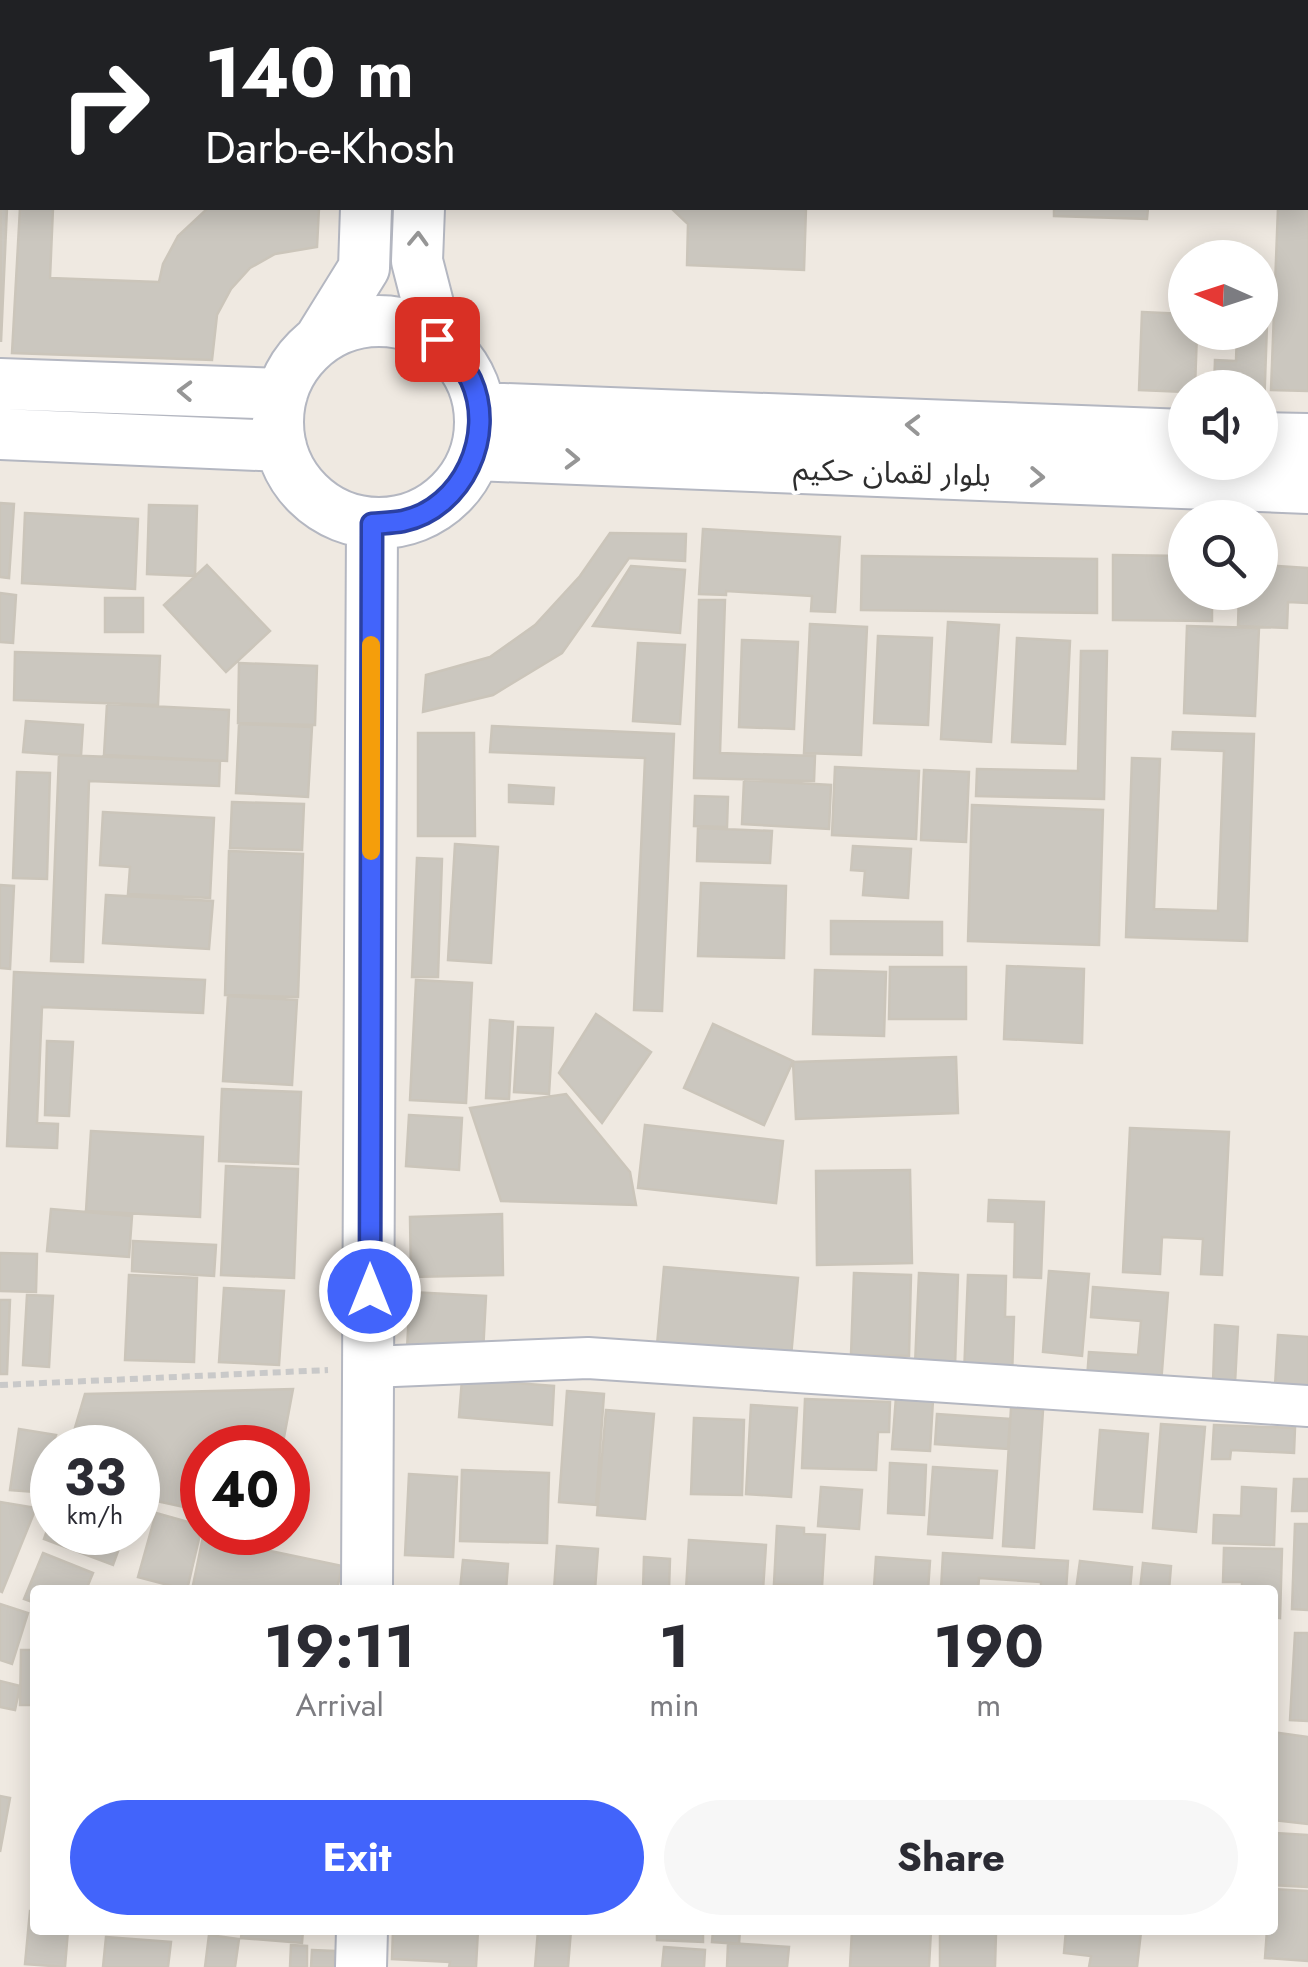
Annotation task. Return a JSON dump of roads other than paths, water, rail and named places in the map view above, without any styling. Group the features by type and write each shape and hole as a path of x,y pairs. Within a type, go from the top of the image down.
{"street":[{"path":"320,340 342,328 378,321 416,327 458,358 472,382 477,432 459,484 435,507 405,521 372,524 341,516 314,500 293,476 280,446 282,394 297,364 320,340 364,268 366,210"},
{"path":"419,210 417,261 437,339"},
{"path":"0,384 282,394"},
{"name":"بلوار لقمان حکیم","path":"477,432 1168,435"},
{"name":"بلوار لقمان حکیم","path":"477,432 1308,488"},
{"path":"0,434 280,446"},
{"path":"1278,439 1308,440"},
{"path":"366,1585 372,524"},
{"path":"370,1368 588,1358 1308,1406"},
{"path":"361,1967 362,1935"}]}
